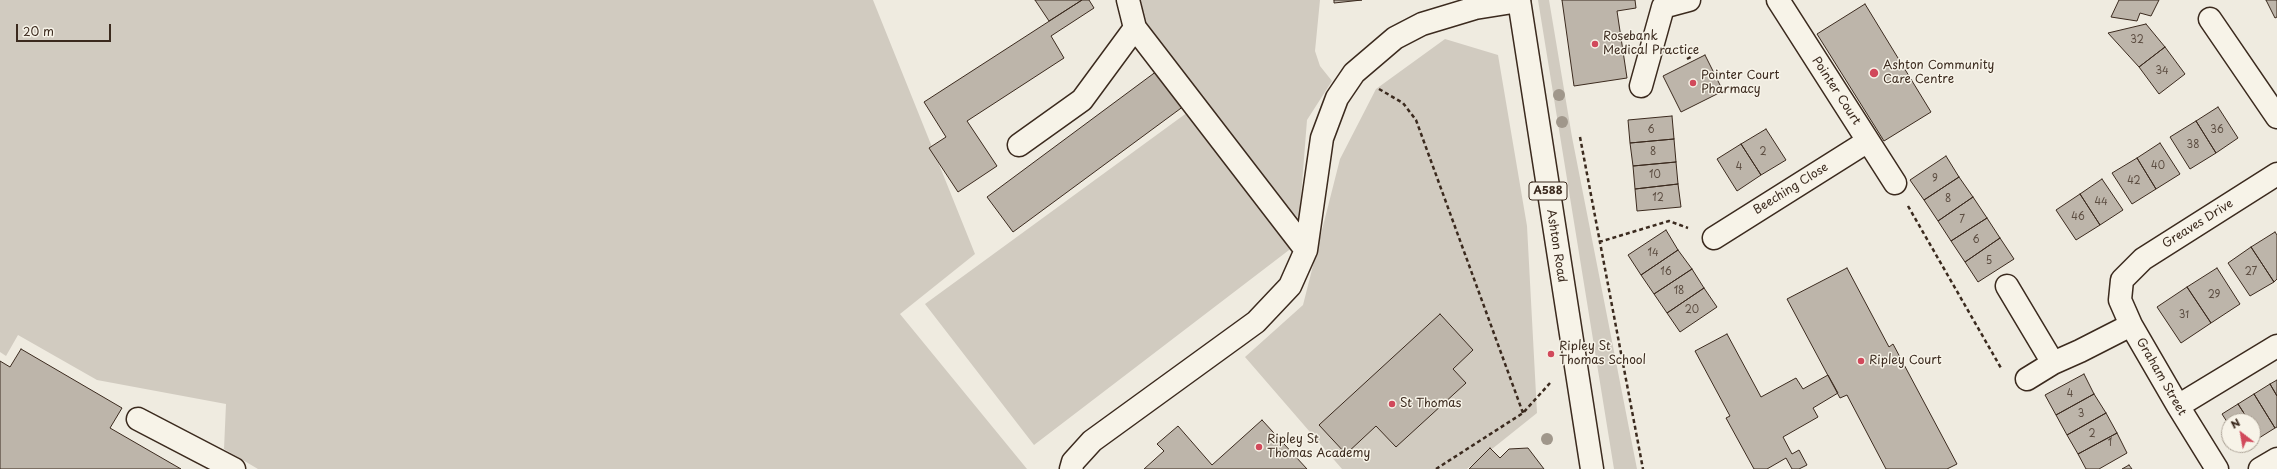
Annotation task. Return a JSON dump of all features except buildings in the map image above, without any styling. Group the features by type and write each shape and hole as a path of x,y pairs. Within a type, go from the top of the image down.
{"street":[{"path":"1128,0 1135,28 1306,250"},
{"path":"1641,86 1663,7 1689,0"},
{"path":"1071,469 1073,462 1092,441 1256,322 1290,286 1306,250 1322,138 1337,98 1354,73 1395,38 1422,24 1475,8 1519,1"},
{"name":"Ashton Road","path":"1519,1 1592,469"},
{"name":"Pointer Court","path":"1787,3 1868,141 1895,183"},
{"path":"2210,19 2277,117"},
{"path":"1019,145 1082,100 1135,28"},
{"name":"Beeching Close","path":"1714,238 1868,141"},
{"name":"Greaves Drive","path":"2122,280 2142,259 2277,174"},
{"name":"Graham Street","path":"2122,280 2120,300 2131,325 2178,406 2218,469"},
{"path":"2007,286 2053,363"},
{"path":"2027,379 2053,363 2080,352 2131,325"},
{"path":"2178,406 2277,346"},
{"path":"138,418 234,469"},
{"path":"2260,469 2277,458"}],"path":[{"path":"1687,59 1691,57"},
{"path":"1376,88 1403,103 1416,120 1523,413"},
{"path":"1580,137 1643,469"},
{"path":"1895,183 2005,374"},
{"path":"1599,242 1669,221 1684,227"},
{"path":"1436,469 1523,413 1553,381"}],"shaded area":[{"path":"0,0 873,0 975,254 900,314 1027,469 258,469 224,449 226,404 97,380 18,335 6,356 0,352"},
{"path":"1137,0 1320,0 1315,51 1320,66 1332,81 1307,120 1299,222 1289,219 1149,37"},
{"path":"1538,0 1549,0 1572,137 1637,469 1614,469"},
{"path":"1445,39 1498,55 1527,226 1537,413 1467,469 1342,469 1245,357 1303,305 1340,159 1376,89"},
{"path":"1188,112 1293,247 1034,445 925,304"}],"place":[{"name":"Rosebank Medical Practice","path":"1595,44"},
{"name":"Ashton Community Care Centre","path":"1874,73"},
{"name":"Pointer Court Pharmacy","path":"1693,83"},
{"name":"Ripley St Thomas School","path":"1551,354"},
{"name":"Ripley Court","path":"1861,361"},
{"name":"St Thomas","path":"1392,404"},
{"name":"Ripley St Thomas Academy","path":"1259,447"}]}
